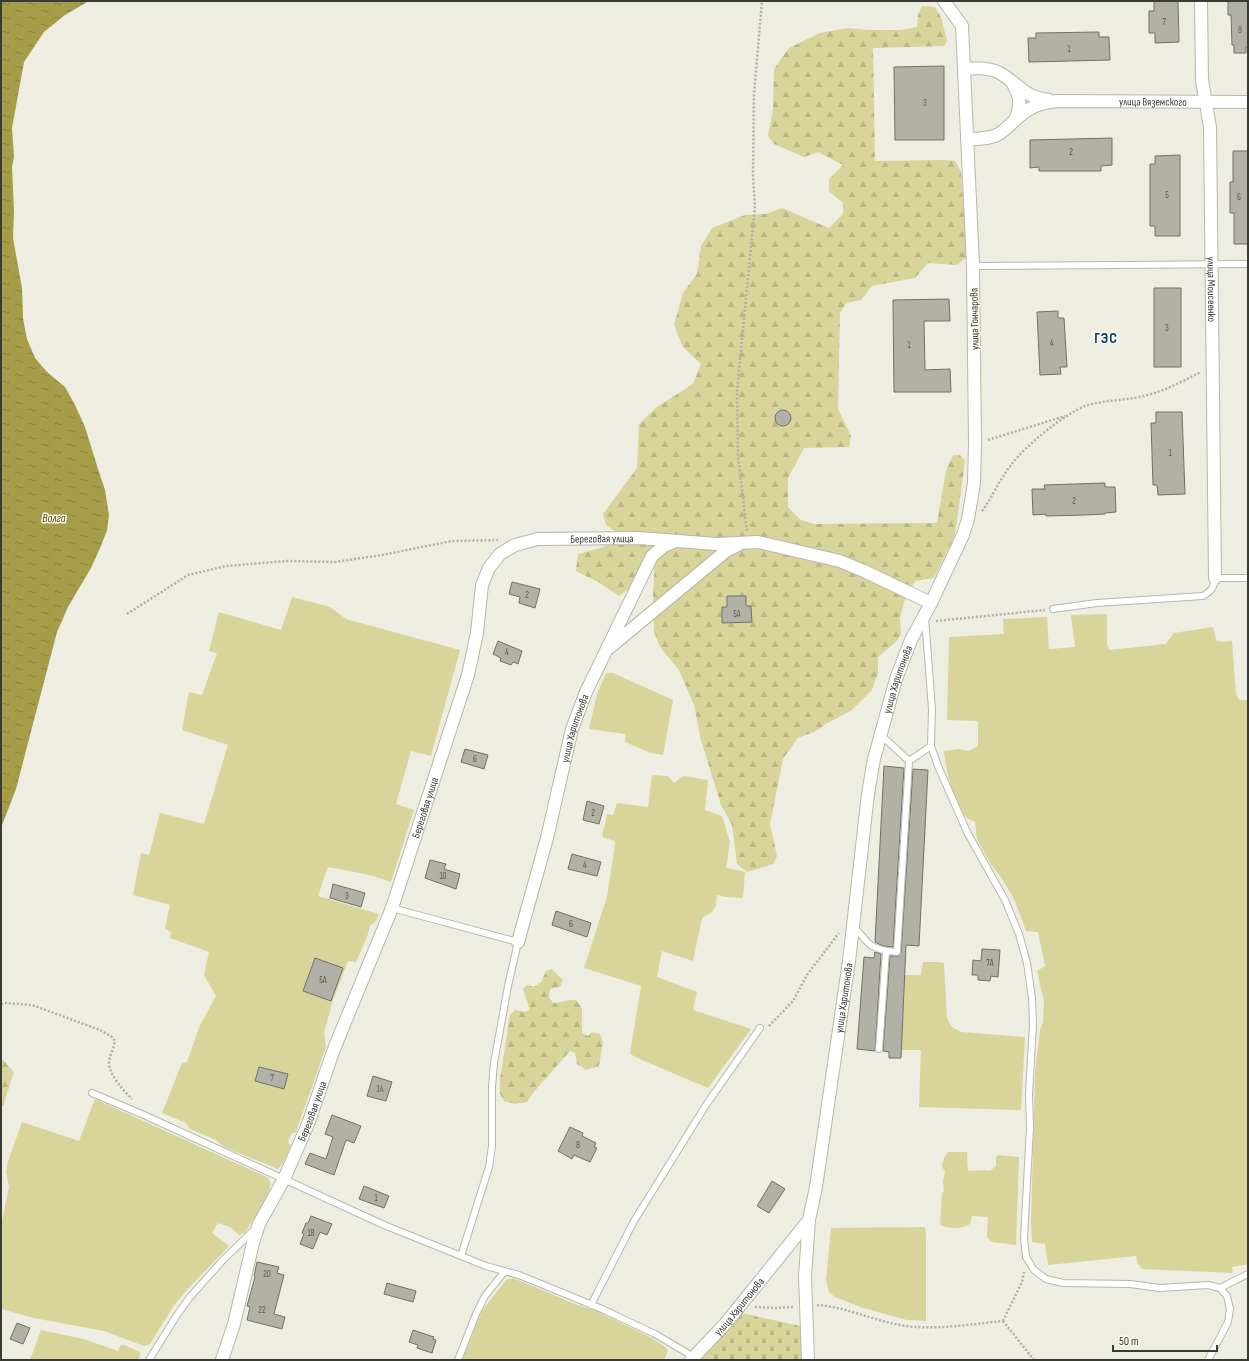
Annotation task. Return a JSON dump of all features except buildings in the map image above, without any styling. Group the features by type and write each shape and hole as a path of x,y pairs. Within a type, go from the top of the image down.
{"street":[{"name":"улица Гончарова","path":"927,614 963,535 968,519 974,484 973,266 962,26 944,1"},
{"name":"улица Моисеенко","path":"1201,1 1202,80 1210,127 1215,578"},
{"path":"964,69 979,68 992,70 1003,74 1022,91 1032,96 1058,101"},
{"path":"1012,82 1018,92 1019,102 1019,110 1014,121"},
{"path":"967,139 997,135 1033,106 1058,101"},
{"name":"улица Вяземского","path":"1058,101 1248,102"},
{"name":"Береговая улица","path":"222,1360 234,1324 253,1243 259,1224 284,1179 308,1124 334,1049 392,908 468,675 477,633 482,585 494,560 500,554 515,545 538,539 639,538 716,544 768,544 840,561 864,570 927,614"},
{"name":"улица Харитонова","path":"518,942 547,838 572,729 586,692 652,556 664,546 679,541"},
{"path":"606,650 733,546 744,543"},
{"name":"улица Харитонова","path":"693,1358 726,1323 809,1220 816,1187 853,924 871,775 896,679 911,640 927,614"},
{"path":"808,1360 806,1252 809,1220"}],"lane":[{"path":"973,266 1248,264"},
{"path":"1053,609 1097,603 1203,596 1214,587 1215,578 1248,578"},
{"path":"927,614 932,709 931,746 938,766 967,832 1005,900 1019,934 1027,963 1032,998 1033,1025 1029,1094 1030,1128 1024,1238 1026,1257 1034,1270 1046,1279 1063,1283 1130,1284 1160,1288 1208,1285 1220,1288 1227,1296 1230,1309 1228,1322 1208,1360"},
{"path":"881,735 910,761"},
{"path":"910,761 931,746"},
{"path":"853,924 875,949 898,952 910,761"},
{"path":"392,908 518,942 508,986 494,1063 492,1087 492,1146 489,1167 461,1256"},
{"path":"879,1050 886,951"},
{"path":"591,1305 634,1222 706,1104 760,1028"},
{"path":"92,1093 144,1115 384,1225 486,1266 518,1275 591,1305 655,1334 693,1358"},
{"name":"Береговая улица","path":"149,1360 190,1297 223,1260 259,1224"},
{"path":"458,1360 476,1314 485,1296 505,1271"},
{"path":"1220,1288 1248,1274"}],"path":[{"path":"744,543 736,427 737,391 754,206 754,94 762,1"},
{"path":"978,517 1011,464 1026,448 1067,416 1084,406 1095,403 1138,398 1154,393 1212,367"},
{"path":"975,443 998,438 1067,416"},
{"path":"127,614 188,575 226,566 287,561 335,562 452,542 502,540"},
{"path":"927,614 945,619 1053,609"},
{"path":"760,1028 769,1026 787,1008 793,1001 807,975 836,937 843,929 853,924"},
{"path":"1,1004 6,1003 32,1006 100,1030 112,1037 115,1041 109,1062 110,1068 119,1085 136,1103 144,1115"},
{"path":"1003,1321 1022,1282 1025,1271 1026,1257"},
{"path":"740,1305 765,1308 806,1305 826,1306 912,1327 1003,1321"},
{"path":"1003,1321 1034,1360"}],"green space":[{"path":"922,6 935,7 941,17 947,41 944,46 873,48 875,161 955,161 961,172 967,257 957,265 928,263 915,278 872,286 861,300 846,303 840,313 838,409 851,436 849,447 804,448 788,478 788,507 801,520 814,524 937,523 946,471 953,455 960,455 965,461 955,535 934,578 915,581 904,602 900,618 901,634 897,641 878,657 878,673 872,690 852,710 814,732 798,738 783,759 770,824 777,856 773,864 747,872 737,864 732,825 721,805 701,740 694,705 679,670 660,647 654,632 653,592 655,563 638,583 619,596 598,582 576,571 578,554 604,547 619,534 606,525 603,514 637,468 639,424 657,407 693,384 701,364 683,347 674,325 683,293 697,274 701,246 712,228 745,215 766,214 782,208 829,228 843,214 843,203 829,191 829,179 843,165 818,152 804,157 774,144 768,136 773,110 774,69 789,48 820,33 847,28 900,30 917,27 918,15"},
{"path":"292,597 330,607 346,619 460,650 431,756 411,751 396,804 414,810 391,882 370,875 328,867 318,896 379,914 376,921 370,926 356,962 348,961 333,1000 324,1033 326,1047 296,1132 291,1134 288,1143 291,1145 285,1160 278,1169 224,1147 216,1140 190,1129 186,1123 162,1113 182,1063 187,1062 200,1025 216,996 204,975 209,952 170,938 171,932 165,929 170,905 133,895 141,853 149,855 160,813 204,824 228,745 182,730 189,692 202,695 217,653 209,651 219,612 281,630"},
{"path":"1107,614 1107,644 1109,650 1166,644 1174,633 1213,627 1216,640 1222,642 1232,641 1236,694 1239,700 1248,700 1248,1264 1232,1267 1233,1273 1142,1269 1138,1264 1136,1256 1048,1265 1045,1244 1032,1242 1031,1222 1035,1073 1040,1031 1043,1022 1044,1001 1037,971 1045,966 1038,932 1026,931 1015,901 1003,880 990,863 977,839 975,822 966,817 960,809 950,784 944,751 958,749 969,751 978,746 978,721 947,720 949,637 1004,634 1003,619 1047,617 1049,649 1075,647 1071,615"},
{"path":"606,673 613,673 673,700 663,755 651,753 625,742 625,734 589,729 597,694"},
{"path":"652,775 668,776 674,783 683,776 708,780 705,810 722,816 730,842 726,868 745,872 743,898 717,895 716,906 712,912 702,918 693,961 662,951 657,977 697,992 693,1010 751,1029 708,1088 630,1054 641,986 584,968 607,897 615,844 615,841 602,837 607,814 613,815 617,803 648,807"},
{"path":"923,962 944,963 947,1018 951,1026 961,1032 1025,1037 1021,1110 919,1107 921,1050 901,1050 905,975 921,975"},
{"path":"552,969 563,980 560,987 550,989 549,997 553,1003 576,1000 582,1008 582,1033 588,1036 592,1032 600,1034 603,1042 599,1066 586,1070 577,1064 575,1053 570,1051 533,1093 527,1102 515,1104 504,1101 500,1094 500,1079 510,1015 515,1010 525,1012 530,1010 523,989 527,985 534,987 541,982 546,971"},
{"path":"1,1058 14,1072 3,1106 1,1106"},
{"path":"95,1099 265,1176 270,1182 270,1187 265,1200 245,1233 239,1235 230,1227 218,1223 212,1233 229,1246 185,1292 173,1307 150,1344 144,1346 104,1331 34,1318 1,1309 1,1226 9,1187 6,1172 8,1161 22,1122 79,1141"},
{"path":"948,1152 967,1152 968,1171 990,1171 996,1166 996,1157 998,1155 1019,1157 1016,1245 992,1242 987,1237 988,1217 972,1216 970,1224 959,1228 940,1225 945,1172 942,1166 944,1158"},
{"path":"925,1227 926,1321 907,1320 863,1308 835,1297 829,1292 826,1280 831,1228"},
{"path":"513,1278 577,1305 600,1312 648,1336 665,1347 668,1351 664,1360 462,1360 482,1311 506,1280"},
{"path":"742,1313 800,1326 802,1360 700,1360"},
{"path":"41,1330 83,1339 118,1351 121,1345 124,1345 140,1352 140,1356 138,1360 30,1360"}],"water":[{"name":"Волга","path":"1,1 89,1 65,15 44,32 24,62 12,128 14,157 12,167 14,211 13,238 22,288 23,318 27,339 35,358 47,372 65,387 75,405 85,427 105,490 109,515 107,530 101,546 91,568 68,607 57,632 16,789 1,828"}],"district":[{"name":"ГЭС","path":"1106,338"}]}
